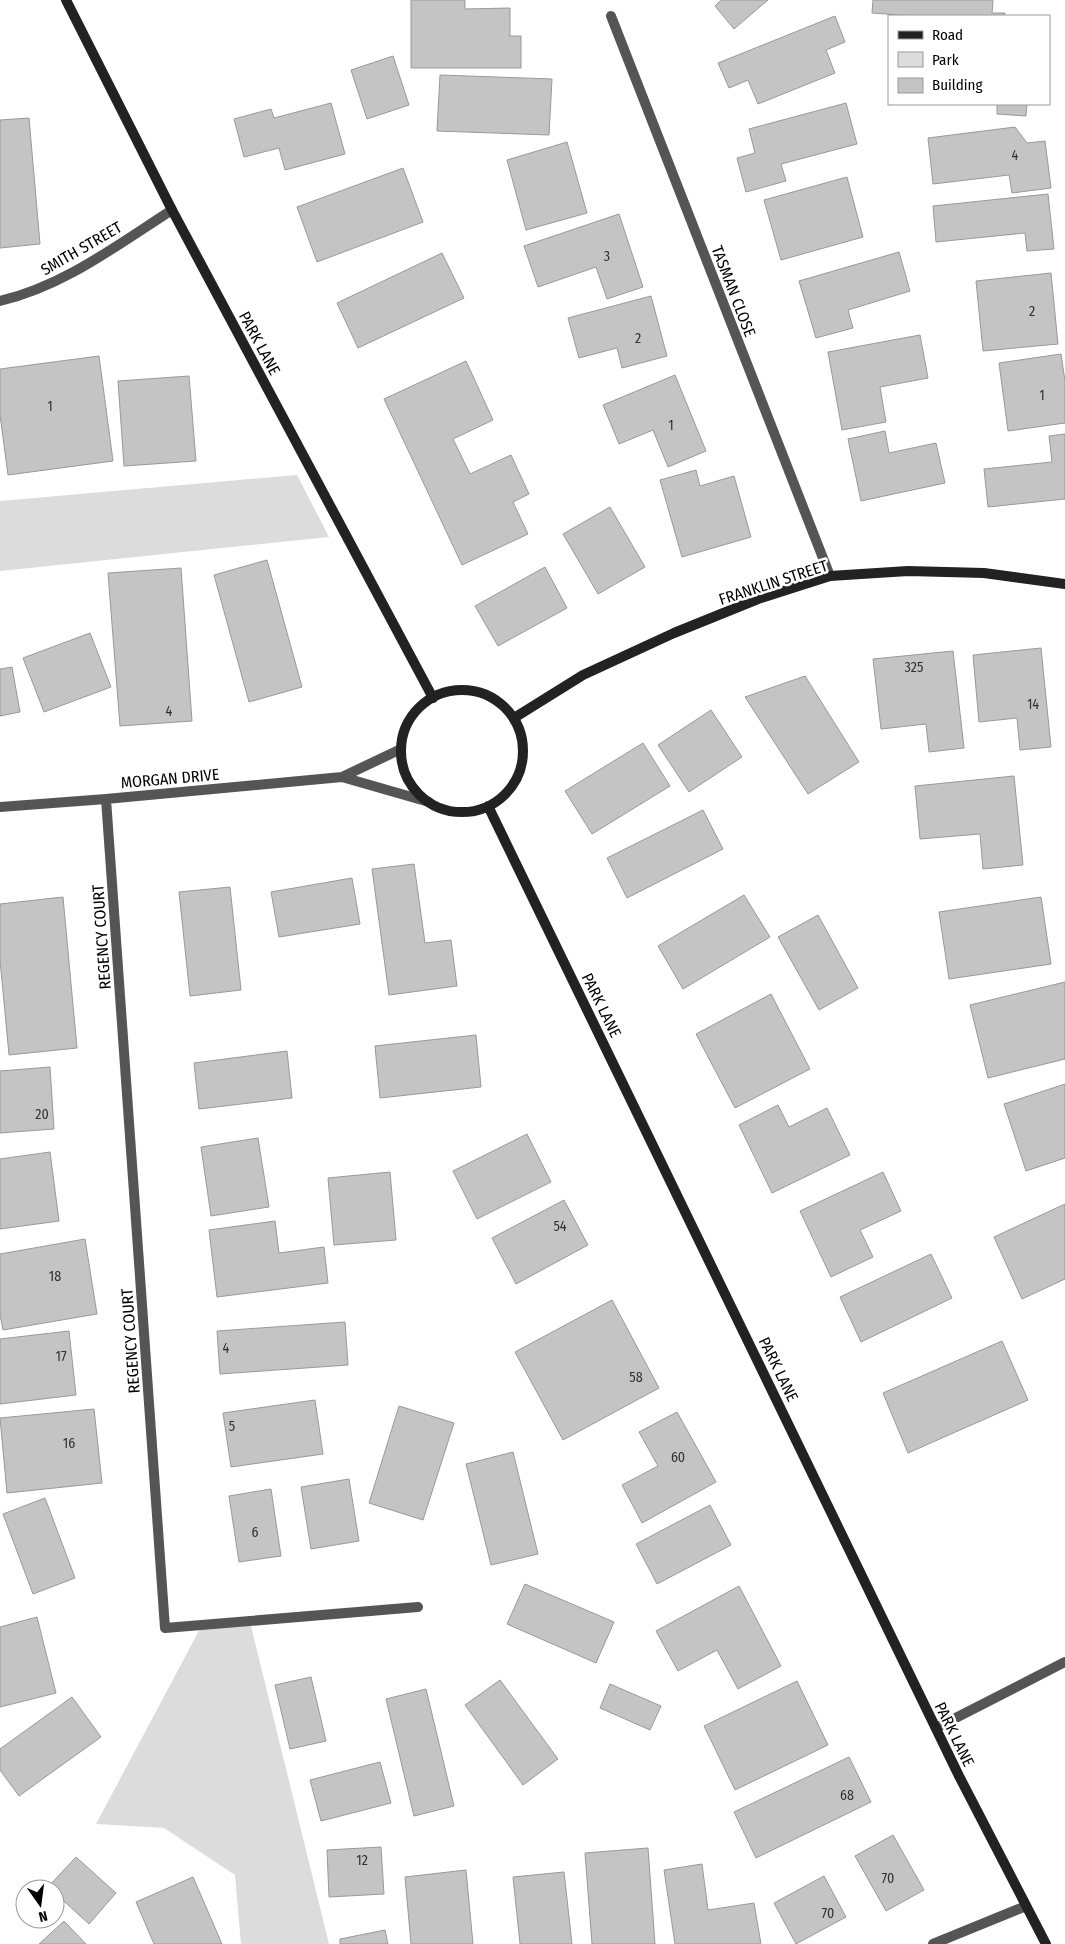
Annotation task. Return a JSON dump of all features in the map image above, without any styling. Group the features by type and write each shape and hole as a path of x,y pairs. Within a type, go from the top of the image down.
{"street":[{"name":"PARK LANE","path":"66,0 172,210 432,698"},
{"name":"TASMAN CLOSE","path":"611,16 830,576"},
{"name":"SMITH STREET","path":"0,301 29,294 72,274 172,210"},
{"name":"FRANKLIN STREET","path":"514,718 583,675 674,634 758,599 830,576 917,571 984,573 1065,584"},
{"path":"468,690 486,695 502,704 514,718 522,737 523,758 517,777 506,794 488,806 469,812 448,810 429,802 413,788 404,769 401,749 405,728 416,710 432,698 450,691 468,690"},
{"name":"MORGAN DRIVE","path":"0,807 342,777 401,749"},
{"name":"MORGAN DRIVE","path":"342,777 429,802"},
{"name":"REGENCY COURT","path":"106,799 166,1628 418,1607"},
{"name":"PARK LANE","path":"488,806 936,1728 1046,1944"},
{"path":"936,1728 1065,1662"},
{"path":"933,1944 1026,1906"}],"green space":[{"path":"297,475 329,537 0,571 0,501"},
{"path":"250,1622 329,1944 241,1944 235,1875 164,1828 96,1824 201,1627"}],"building":[{"path":"411,0 465,0 465,9 510,8 510,36 521,36 521,68 411,68"},
{"path":"721,0 768,0 734,29 715,6"},
{"path":"873,0 993,0 992,13 1005,13 1005,15 899,15 872,13"},
{"path":"835,16 845,42 826,50 835,73 758,104 748,80 729,88 718,63"},
{"path":"393,56 409,105 367,119 351,70"},
{"path":"440,75 552,79 549,135 437,131"},
{"path":"331,103 345,154 285,170 279,148 244,157 234,119 271,109 274,118"},
{"path":"846,103 857,144 781,164 786,181 746,192 737,158 755,153 749,129"},
{"path":"997,105 1027,105 1026,116 997,114"},
{"path":"29,118 40,244 0,248 0,120"},
{"path":"1015,127 1027,143 1045,141 1051,188 1012,193 1009,175 933,184 928,138"},
{"path":"567,142 587,213 526,230 507,160"},
{"path":"403,168 423,222 317,262 297,207"},
{"path":"847,177 863,237 781,260 764,200"},
{"path":"1048,194 1054,249 1027,251 1025,233 936,242 933,206"},
{"path":"619,214 643,287 607,299 596,267 538,287 524,246"},
{"path":"899,252 910,291 848,310 853,328 816,338 799,281"},
{"path":"442,253 464,298 358,348 337,303"},
{"path":"1051,273 1058,344 983,351 976,281"},
{"path":"651,296 667,356 622,368 617,348 579,358 568,318"},
{"path":"920,335 928,378 880,387 886,422 842,430 828,352"},
{"path":"1061,354 1065,381 1065,423 1008,431 999,363"},
{"path":"99,356 113,461 8,475 0,415 0,369"},
{"path":"466,361 493,420 453,439 470,474 511,455 529,494 513,502 528,534 462,565 384,399"},
{"path":"675,375 706,451 668,467 653,430 619,444 603,405"},
{"path":"189,376 196,461 124,466 118,381"},
{"path":"885,431 889,453 936,443 945,483 861,501 848,439"},
{"path":"1065,434 1065,499 988,507 984,469 1052,462 1049,436"},
{"path":"696,470 700,486 734,476 751,537 682,557 660,480"},
{"path":"610,507 645,567 598,594 563,534"},
{"path":"267,560 302,687 249,702 214,575"},
{"path":"545,567 567,608 498,646 475,606"},
{"path":"181,568 192,721 120,726 108,573"},
{"path":"90,633 111,687 44,712 23,658"},
{"path":"1041,648 1051,747 1020,750 1017,718 979,722 973,655"},
{"path":"953,651 964,748 929,752 926,724 881,729 873,659"},
{"path":"12,667 20,712 0,716 0,669"},
{"path":"805,676 859,762 808,794 745,697"},
{"path":"711,710 742,757 689,792 658,745"},
{"path":"643,743 670,786 592,834 565,791"},
{"path":"1014,776 1023,865 983,869 980,834 920,839 915,786"},
{"path":"703,810 723,849 627,898 607,858"},
{"path":"414,864 425,943 451,940 457,986 389,995 372,869"},
{"path":"352,878 360,924 279,937 271,892"},
{"path":"230,887 241,990 190,996 179,892"},
{"path":"744,895 770,937 683,989 658,946"},
{"path":"63,897 77,1048 9,1055 0,960 0,904"},
{"path":"1041,897 1051,964 949,979 939,912"},
{"path":"818,915 858,988 819,1010 778,937"},
{"path":"1065,982 1065,1059 988,1078 970,1005"},
{"path":"771,994 810,1069 735,1108 696,1034"},
{"path":"476,1035 481,1087 380,1098 375,1046"},
{"path":"287,1051 292,1098 199,1109 194,1063"},
{"path":"50,1067 54,1129 0,1133 0,1071"},
{"path":"1065,1084 1065,1158 1026,1171 1004,1104"},
{"path":"778,1105 789,1127 827,1108 850,1155 772,1193 739,1125"},
{"path":"527,1134 551,1182 477,1219 453,1171"},
{"path":"258,1138 269,1207 211,1216 201,1147"},
{"path":"50,1152 59,1221 0,1229 0,1159"},
{"path":"390,1172 396,1240 334,1245 328,1178"},
{"path":"883,1172 901,1211 860,1230 873,1257 831,1277 800,1211"},
{"path":"564,1200 588,1245 516,1284 492,1238"},
{"path":"1065,1204 1065,1279 1022,1299 994,1237"},
{"path":"275,1221 279,1253 324,1247 328,1283 217,1297 209,1230"},
{"path":"85,1239 97,1314 3,1330 0,1315 0,1254"},
{"path":"931,1254 952,1298 861,1342 840,1297"},
{"path":"612,1300 659,1388 563,1440 515,1352"},
{"path":"345,1322 348,1365 220,1374 217,1331"},
{"path":"69,1331 76,1395 0,1404 0,1339"},
{"path":"1002,1341 1028,1400 908,1453 883,1393"},
{"path":"315,1400 323,1454 231,1467 223,1413"},
{"path":"399,1406 454,1423 423,1520 369,1503"},
{"path":"94,1409 102,1483 7,1493 0,1418"},
{"path":"677,1412 716,1482 642,1523 622,1485 658,1466 639,1432"},
{"path":"513,1452 538,1554 491,1565 466,1464"},
{"path":"349,1479 359,1541 311,1549 301,1487"},
{"path":"271,1489 281,1556 239,1562 229,1496"},
{"path":"45,1498 75,1578 33,1594 3,1514"},
{"path":"710,1505 731,1545 657,1584 636,1544"},
{"path":"525,1584 614,1622 596,1663 507,1624"},
{"path":"739,1586 781,1666 738,1689 717,1650 678,1671 656,1631"},
{"path":"37,1617 56,1693 0,1707 0,1627"},
{"path":"311,1677 326,1741 290,1749 275,1685"},
{"path":"500,1680 558,1759 523,1785 465,1705"},
{"path":"797,1681 828,1745 735,1790 704,1726"},
{"path":"610,1684 661,1706 650,1730 600,1708"},
{"path":"426,1689 454,1806 414,1816 386,1699"},
{"path":"72,1697 101,1737 19,1796 0,1770 0,1749"},
{"path":"849,1757 871,1802 756,1858 734,1812"},
{"path":"380,1762 391,1803 321,1821 310,1780"},
{"path":"893,1835 924,1890 886,1911 855,1856"},
{"path":"381,1847 384,1894 329,1897 327,1850"},
{"path":"648,1848 655,1944 592,1944 585,1853"},
{"path":"76,1857 116,1893 89,1924 65,1902 65,1879 55,1879"},
{"path":"702,1864 708,1910 754,1903 761,1944 675,1944 664,1870"},
{"path":"466,1870 473,1944 411,1944 405,1877"},
{"path":"564,1872 572,1944 520,1944 513,1877"},
{"path":"824,1876 846,1917 796,1944 774,1903"},
{"path":"193,1877 222,1944 154,1944 136,1902"},
{"path":"65,1922 86,1944 39,1944 55,1929 65,1929"},
{"path":"385,1930 388,1944 340,1944 340,1939"}]}
